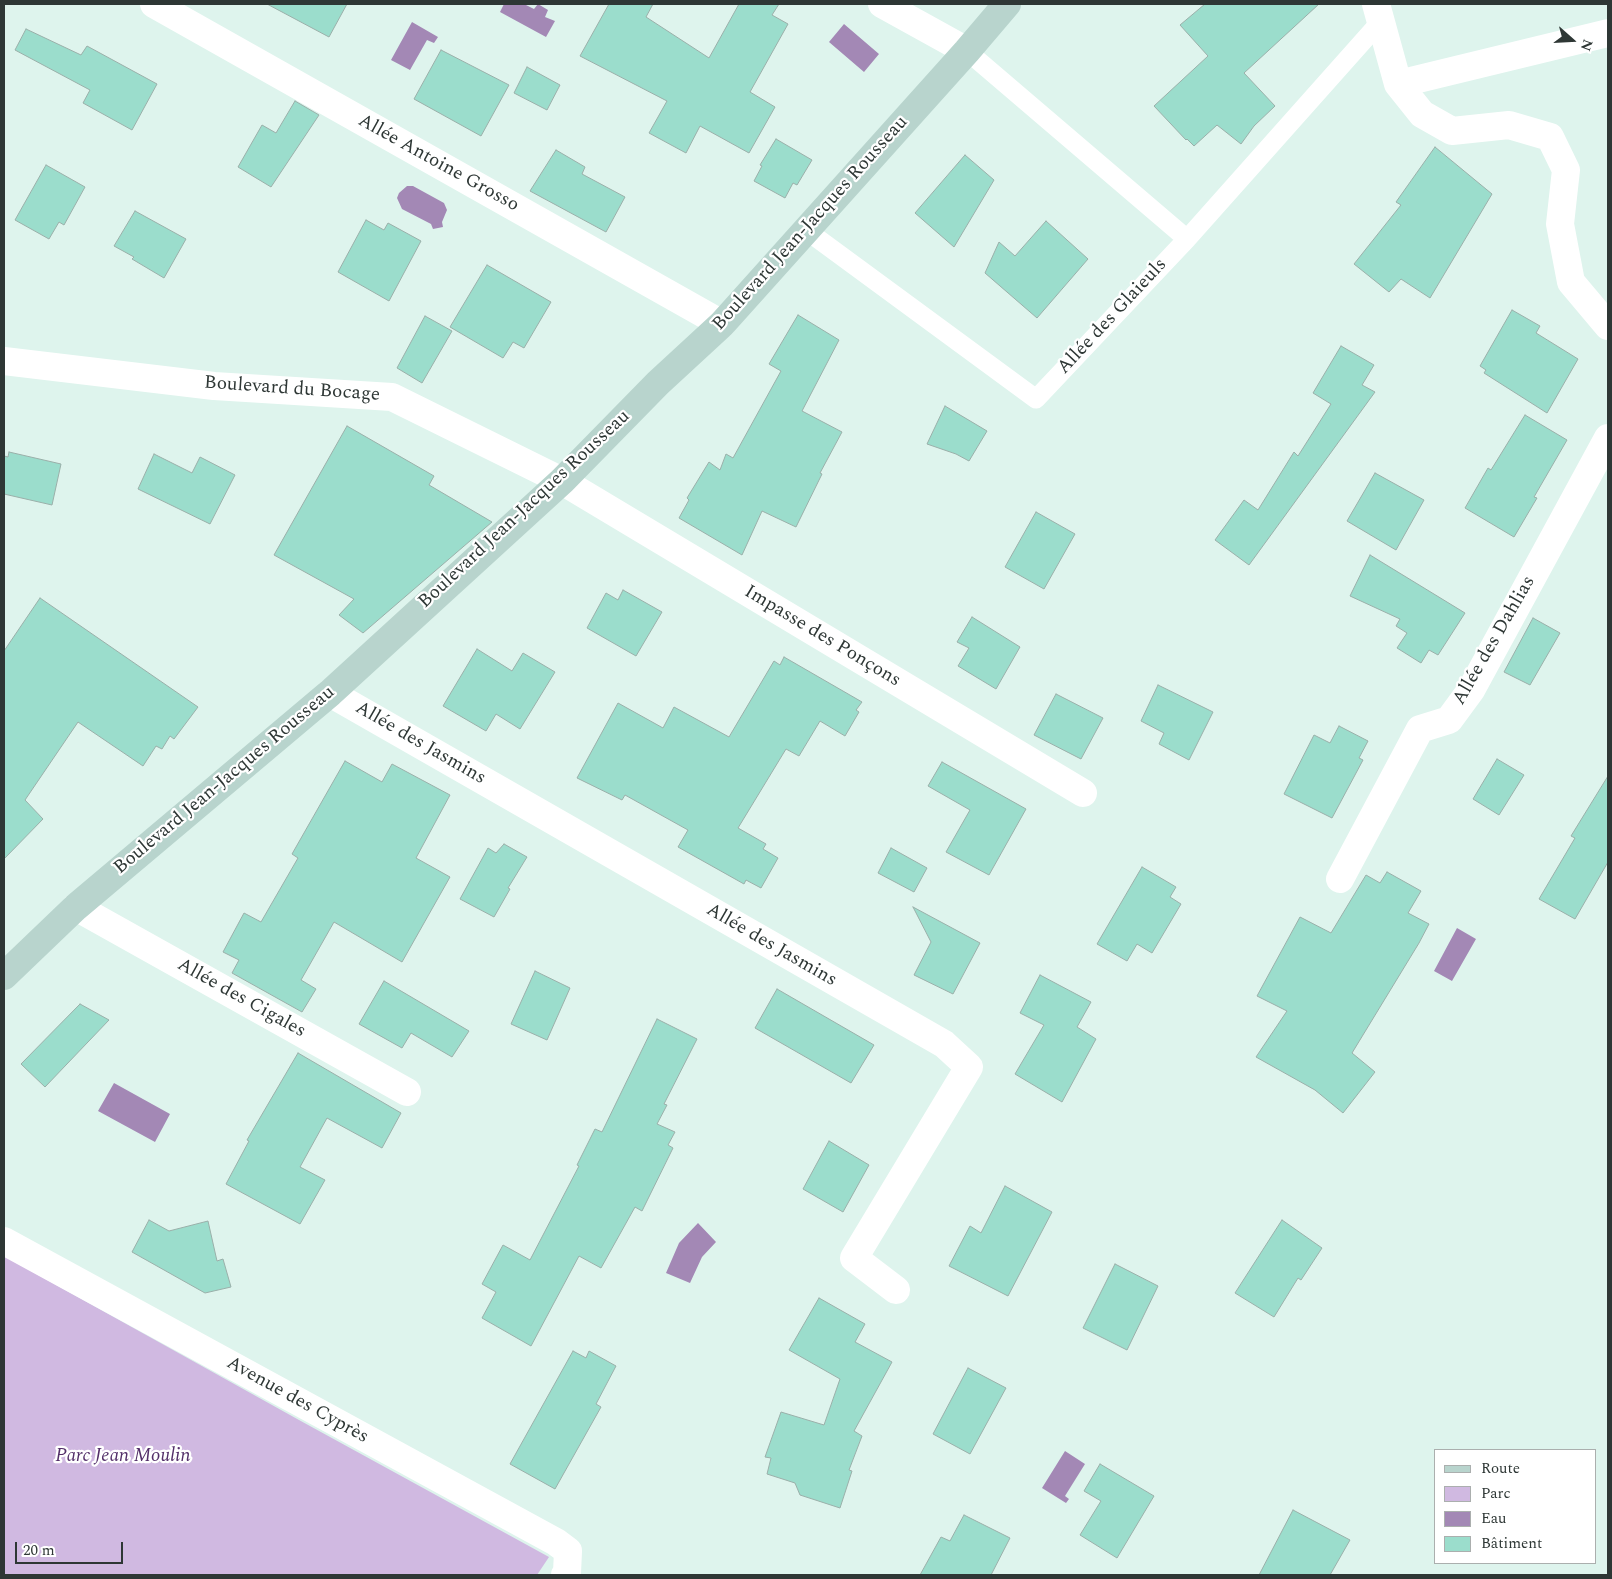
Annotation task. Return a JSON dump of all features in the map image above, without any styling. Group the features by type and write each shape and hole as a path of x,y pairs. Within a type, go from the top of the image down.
{"street":[{"name":"Allée Antoine Grosso","path":"154,4 722,324"},
{"path":"882,4 967,51"},
{"name":"Boulevard Jean-Jacques Rousseau","path":"4,976 76,907 330,693 562,480 658,383 722,324 1007,4"},
{"path":"1378,13 1398,84 1422,114 1452,131 1509,125 1550,137 1566,170 1560,224 1571,282 1608,326"},
{"path":"1398,84 1608,34"},
{"name":"Boulevard du Bocage","path":"4,361 214,386 392,397 562,480"},
{"name":"Allée des Dahlias","path":"1340,879 1420,729 1449,720 1471,690 1608,438"},
{"name":"Impasse des Ponçons","path":"562,480 1083,793"},
{"name":"Allée des Jasmins","path":"330,693 944,1044 969,1067 854,1258 896,1290"},
{"name":"Allée des Cigales","path":"76,907 407,1092"},
{"name":"Avenue des Cyprès","path":"4,1241 556,1542 568,1551 567,1573 565,1575"}],"lane":[{"name":"Allée des Glaieuls","path":"806,230 1036,399 1187,239 1378,13"},
{"path":"967,51 1187,239"}],"green space":[{"name":"Parc Jean Moulin","path":"4,1256 549,1557 537,1575 4,1575"}],"water":[{"path":"504,4 524,4 534,9 538,4 548,10 545,17 555,21 546,37 500,12"},
{"path":"412,22 438,37 434,43 427,40 410,70 391,60"},
{"path":"844,24 879,54 864,72 829,42"},
{"path":"407,186 413,186 444,203 447,210 442,222 443,227 433,229 431,224 402,209 397,198 399,193"},
{"path":"1457,928 1476,939 1452,981 1434,971"},
{"path":"114,1083 170,1114 155,1142 98,1111"},
{"path":"698,1223 716,1242 702,1257 690,1283 666,1273 679,1243"},
{"path":"1065,1451 1085,1464 1065,1496 1069,1499 1066,1503 1042,1488"}],"building":[{"path":"267,4 347,4 329,37"},
{"path":"609,4 653,4 646,17 709,58 739,4 779,4 772,15 788,24 750,92 775,107 749,153 700,126 686,153 649,133 667,101 580,56"},
{"path":"1205,4 1319,4 1244,73 1275,106 1254,126 1241,144 1217,125 1194,146 1154,106 1208,56 1180,25"},
{"path":"26,29 81,55 87,46 157,84 132,130 83,103 90,90 15,50"},
{"path":"441,50 509,85 481,136 414,99"},
{"path":"527,67 560,85 547,110 514,93"},
{"path":"295,101 319,115 271,187 238,167 262,125 276,133"},
{"path":"776,139 812,160 797,185 793,183 785,198 754,181 762,166 760,165"},
{"path":"1435,147 1492,194 1430,298 1401,279 1389,292 1354,264 1401,205 1396,202"},
{"path":"556,150 585,167 582,174 625,197 606,232 530,191"},
{"path":"965,155 994,180 954,247 915,213"},
{"path":"46,165 85,187 64,225 59,222 49,239 15,220"},
{"path":"135,211 186,239 164,278 132,259 134,257 114,246"},
{"path":"366,220 384,230 388,223 421,241 389,301 338,272"},
{"path":"1046,221 1088,259 1037,318 985,273 999,242 1015,256"},
{"path":"487,265 551,302 524,348 513,342 503,358 450,327"},
{"path":"1512,310 1540,326 1536,333 1578,359 1547,413 1484,373 1486,370 1480,366"},
{"path":"798,315 839,340 802,411 842,432 820,473 822,474 796,527 762,511 742,555 679,518 689,500 687,498 709,462 720,470 726,454 733,458 781,371 769,364"},
{"path":"425,316 452,331 422,383 397,368"},
{"path":"1341,346 1374,365 1362,385 1375,392 1249,565 1215,540 1244,500 1258,510 1294,452 1298,456 1331,404 1313,393"},
{"path":"945,406 987,431 969,461 956,454 927,444"},
{"path":"1525,415 1567,440 1534,497 1537,498 1514,537 1465,508 1488,468 1491,470"},
{"path":"347,426 434,476 429,485 492,522 363,633 339,615 354,599 274,555"},
{"path":"9,452 61,464 52,505 4,494 4,456 8,457"},
{"path":"154,454 192,473 200,457 235,475 210,524 138,489"},
{"path":"1375,473 1424,500 1396,550 1347,521"},
{"path":"1036,512 1075,534 1044,589 1005,567"},
{"path":"1370,555 1465,613 1438,655 1429,650 1421,663 1397,648 1407,633 1396,626 1400,619 1350,596"},
{"path":"623,590 662,612 636,656 587,628 606,593 618,600"},
{"path":"40,598 198,707 174,739 170,736 162,749 156,746 143,766 78,722 25,800 43,819 4,859 4,651"},
{"path":"972,617 1020,647 996,689 958,666 969,648 957,642"},
{"path":"1533,618 1560,633 1530,685 1504,672"},
{"path":"477,649 512,671 523,653 555,672 520,729 496,714 486,731 443,706"},
{"path":"784,657 862,702 856,710 859,712 845,736 820,721 799,756 786,749 738,828 766,844 763,849 778,858 761,888 746,880 744,884 678,847 688,830 625,795 622,800 577,778 618,703 663,728 674,707 729,737 774,661 780,665"},
{"path":"1158,685 1213,712 1189,760 1159,744 1164,733 1141,721"},
{"path":"1056,694 1103,718 1081,759 1034,735"},
{"path":"1339,726 1368,741 1359,758 1363,760 1332,818 1284,794 1314,735 1330,743"},
{"path":"1497,759 1524,775 1499,815 1473,799"},
{"path":"345,761 382,782 392,764 450,795 416,858 450,877 402,962 334,922 301,980 316,989 302,1012 232,973 239,960 223,952 244,913 261,922 298,858 292,854"},
{"path":"942,762 1026,809 989,875 946,852 970,810 928,786"},
{"path":"1608,776 1608,862 1575,919 1539,899 1575,838 1571,836"},
{"path":"504,844 527,857 508,888 510,889 494,917 460,899 488,848 496,853"},
{"path":"891,848 927,868 914,892 878,873"},
{"path":"1142,867 1176,887 1170,897 1181,904 1152,953 1137,944 1127,961 1097,944"},
{"path":"1387,872 1421,891 1408,913 1429,924 1352,1053 1375,1072 1343,1113 1315,1090 1256,1057 1287,1011 1257,996 1300,917 1331,933 1366,875 1380,883"},
{"path":"913,907 980,943 953,994 914,975 931,942"},
{"path":"535,971 570,988 547,1040 511,1024"},
{"path":"1040,975 1091,1002 1077,1027 1096,1039 1062,1102 1015,1074 1044,1025 1020,1013"},
{"path":"384,981 469,1031 452,1057 411,1033 402,1048 359,1024"},
{"path":"777,989 874,1045 851,1083 755,1028"},
{"path":"80,1004 109,1020 45,1087 21,1064"},
{"path":"657,1019 697,1039 664,1104 667,1105 657,1124 675,1132 668,1145 673,1148 642,1211 635,1207 601,1268 579,1256 531,1346 482,1318 496,1292 482,1284 503,1245 530,1260 579,1166 577,1165 595,1129 602,1132"},
{"path":"298,1053 401,1113 382,1148 327,1118 300,1167 325,1180 300,1224 226,1184 249,1141 247,1140"},
{"path":"829,1141 869,1165 843,1212 803,1189"},
{"path":"1005,1186 1052,1212 1008,1296 949,1266 970,1226 981,1233"},
{"path":"149,1220 169,1231 208,1221 217,1261 223,1259 231,1287 205,1293 132,1252"},
{"path":"1282,1220 1322,1248 1301,1280 1298,1278 1274,1317 1235,1293"},
{"path":"1115,1264 1158,1286 1127,1350 1083,1328"},
{"path":"819,1298 865,1324 855,1342 892,1362 854,1431 862,1436 849,1470 852,1471 840,1508 800,1495 795,1483 767,1474 771,1458 765,1457 781,1412 824,1425 840,1379 789,1350"},
{"path":"573,1351 586,1358 589,1351 616,1366 596,1404 601,1407 555,1489 510,1464"},
{"path":"968,1368 1006,1388 970,1454 933,1434"},
{"path":"1100,1464 1154,1496 1117,1558 1080,1535 1101,1501 1084,1491"},
{"path":"1293,1510 1350,1540 1330,1575 1259,1575"},
{"path":"964,1515 1010,1538 991,1575 920,1575 941,1537 950,1541"}]}
